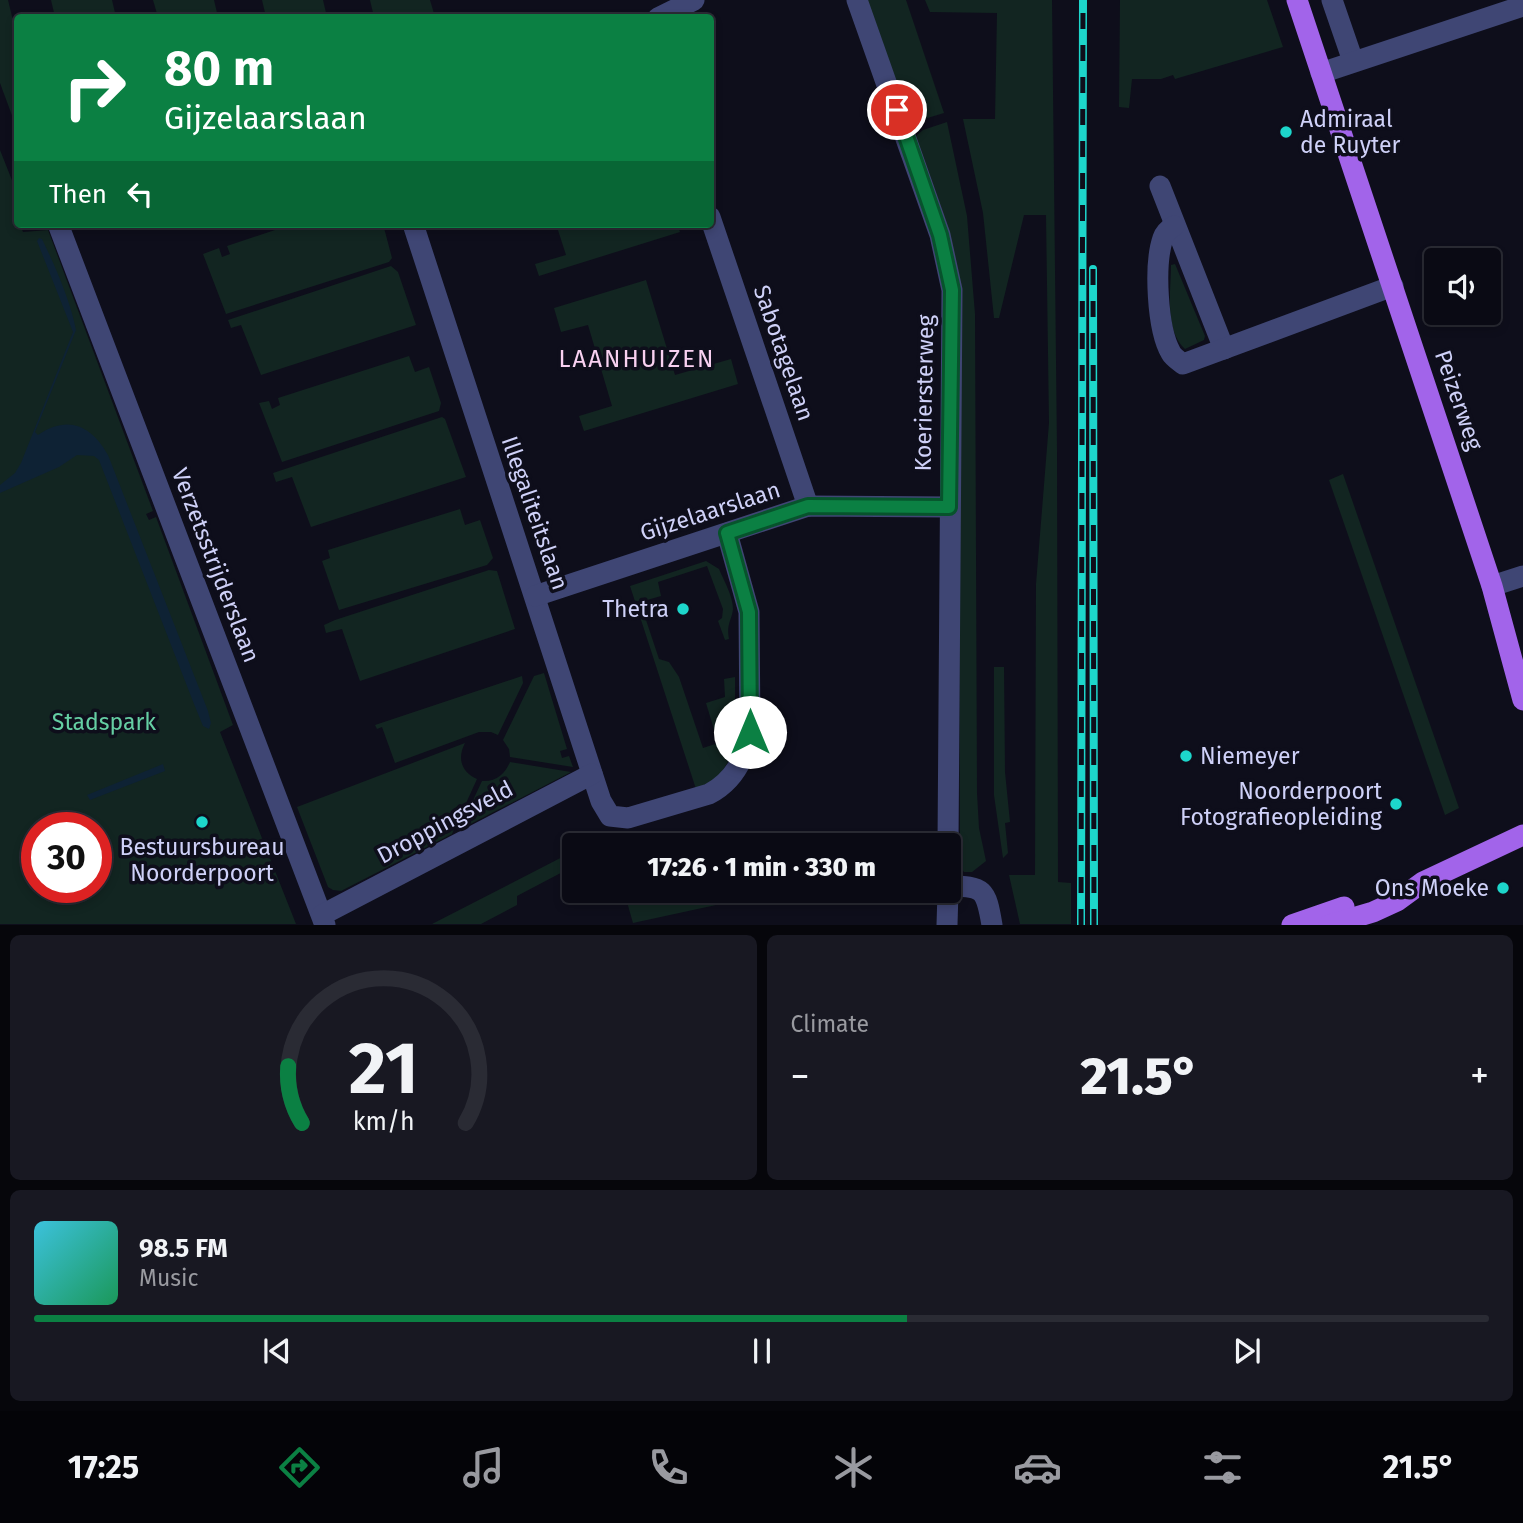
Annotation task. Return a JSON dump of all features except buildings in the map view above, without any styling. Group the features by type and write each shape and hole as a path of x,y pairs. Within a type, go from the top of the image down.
{"main road":[{"name":"Peizerweg","path":"1297,0 1492,586 1523,700"},
{"path":"1292,925 1333,921 1389,905 1423,882 1523,835"}],"street":[{"path":"666,14 694,0"},
{"name":"Koeriersterweg","path":"857,0 948,262 952,290 948,833"},
{"path":"1332,0 1353,61"},
{"path":"1321,73 1523,6"},
{"path":"1160,186 1224,349"},
{"path":"1174,226 1165,232 1162,239 1158,283 1159,315 1171,354 1183,364 1392,286"},
{"name":"Verzetsstrijderslaan","path":"60,228 323,920"},
{"name":"Illegaliteitslaan","path":"414,228 592,774 601,801 610,816 628,818 709,794 721,788 731,778 747,751 750,732 749,612 727,533"},
{"name":"Sabotagelaan","path":"714,228 808,506"},
{"name":"Gijzelaarslaan","path":"535,596 808,506 949,507"},
{"path":"1492,586 1523,576"},
{"name":"Droppingsveld","path":"323,920 592,774"},
{"path":"961,887 973,886 979,889 988,904 992,925"},
{"path":"947,925 948,903"}],"green space":[{"path":"0,0 8,0 14,25 14,121 0,83"},
{"path":"51,0 112,0 115,14 54,14"},
{"path":"153,0 214,0 217,14 157,14"},
{"path":"262,0 323,0 326,14 265,14"},
{"path":"370,0 430,0 434,14 373,14"},
{"path":"864,0 906,0 944,113 911,123"},
{"path":"925,0 1052,0 1058,882 1071,883 1071,924 1020,924 1009,875 1035,875 1036,584 1049,423 1046,215 1024,215 999,318 994,318 983,213 963,119 995,119 997,13 930,12"},
{"path":"1120,0 1267,0 1283,47 1175,79 1173,75 1161,79 1132,79 1129,108 1119,107"},
{"path":"947,122 967,216 975,314 977,793 979,828 986,861 972,872 964,872 961,868 960,833 958,280 916,136 923,130"},
{"name":"Stadspark","path":"0,150 14,185 14,228 21,228 23,232 48,230 153,511 146,514 149,520 156,517 233,725 220,732 296,924 0,924"},
{"path":"281,228 384,228 392,258 389,262 226,314 203,254 219,248 222,257 230,254 227,246"},
{"path":"557,228 678,228 680,232 539,276 535,264 566,255"},
{"path":"1175,264 1205,336 1204,340 1185,349 1178,341 1171,321 1171,265"},
{"path":"391,266 398,272 416,325 261,375 241,325 231,328 228,320"},
{"path":"646,280 675,375 731,359 738,384 584,431 579,416 612,406 588,325 561,332 554,308"},
{"path":"409,356 415,372 429,367 441,403 439,411 282,462 259,403 269,401 272,409 280,405 278,398"},
{"path":"442,417 466,477 311,527 292,477 276,482 273,473"},
{"path":"1343,474 1459,808 1445,815 1329,480"},
{"path":"460,509 465,525 480,520 493,558 487,565 339,610 322,561 330,558 328,550"},
{"path":"706,561 719,569 732,599 729,639 725,640 718,621 722,618 723,609 707,566 658,582 661,596 640,602 659,659 669,662 679,677 703,748 718,743 706,703 725,697 724,679 735,677 735,724 744,724 734,752 718,778 696,789 630,586"},
{"path":"489,570 497,571 515,629 360,681 342,629 326,633 324,625 335,620"},
{"path":"994,667 1004,667 1005,772 1010,822 1005,823 1008,853 1003,858 994,795"},
{"path":"544,673 567,749 560,751 562,758 569,756 573,767 510,757 509,749 503,740 534,676"},
{"path":"522,676 523,683 498,735 479,732 395,763 382,727 377,729 375,725"},
{"path":"465,743 461,754 462,764 467,773 477,779 452,834 341,891 328,887 297,807"},
{"path":"510,762 571,772 459,830 482,781 499,776"},
{"path":"562,857 562,872 517,896 517,905 481,924 432,924"},
{"path":"627,903 716,903 716,905 633,923"}],"water":[{"path":"42,239 62,284 76,330 35,432 38,435 59,425 78,426 95,437 108,455 208,711 211,723 209,729 203,726 194,704 99,460 94,456 77,455 59,467 0,493 0,485 15,473 21,463 73,332 37,241"},
{"path":"163,764 165,771 90,800 87,795"}],"railway":[{"path":"1081,925 1083,0"},
{"path":"1093,269 1094,925"}],"place":[{"name":"Admiraal de Ruyter","path":"1286,132"},
{"name":"Thetra","path":"683,609"},
{"name":"Niemeyer","path":"1186,756"},
{"name":"Noorderpoort Fotografieopleiding","path":"1396,804"},
{"name":"Bestuursbureau Noorderpoort","path":"202,822"},
{"name":"Ons Moeke","path":"1503,888"}],"district":[{"name":"LAANHUIZEN","path":"637,359"}],"route":[{"path":"750,732 749,612 727,533 808,506 949,507 952,290 940,235 897,110"}]}
